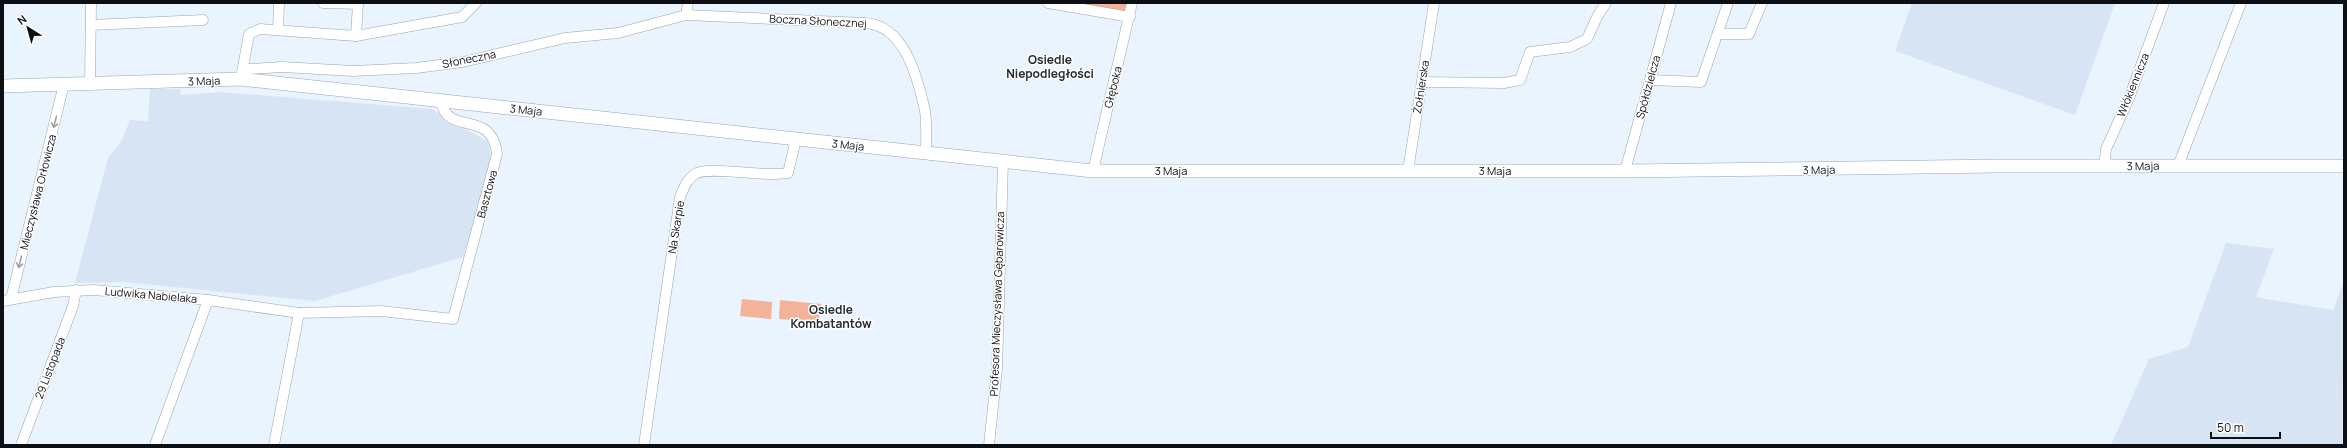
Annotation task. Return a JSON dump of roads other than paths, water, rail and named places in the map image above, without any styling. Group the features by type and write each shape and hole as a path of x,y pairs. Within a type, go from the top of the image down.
{"street":[{"path":"90,84 91,3"},
{"path":"278,30 279,3"},
{"path":"323,3 358,4 356,36"},
{"path":"240,80 249,34 260,29 356,36 462,17 476,3"},
{"path":"686,15 688,3"},
{"path":"1048,3 1130,17"},
{"name":"Głęboka","path":"1093,171 1130,17 1132,3"},
{"name":"Żołnierska","path":"1408,171 1434,3"},
{"path":"1422,82 1504,83 1520,80 1530,52 1570,47 1587,39 1597,17 1606,3"},
{"name":"Spółdzielcza","path":"1625,171 1670,3"},
{"path":"1650,80 1701,82 1728,3"},
{"path":"1718,34 1749,34 1762,3"},
{"name":"Włókiennicza","path":"2104,167 2106,149 2129,98 2164,3"},
{"path":"2178,166 2241,3"},
{"name":"Słoneczna","path":"240,80 249,69 282,67 354,71 416,68 463,62 565,38 618,33 686,15"},
{"name":"Boczna Słonecznej","path":"686,15 870,23 880,26 893,35 909,58 925,112 926,154"},
{"path":"91,25 203,20"},
{"name":"3 Maja","path":"3,86 240,80 441,100 1093,171 1625,171 2344,166"},
{"name":"Mieczysława Orłowicza","path":"7,300 64,84"},
{"name":"Basztowa","path":"441,100 442,110 451,119 472,123 486,129 495,142 497,154 453,319"},
{"name":"Na Skarpie","path":"644,445 680,197 687,181 696,173 713,171 778,175 788,173 796,139"},
{"name":"Profesora Mieczysława Gębarowicza","path":"990,445 997,369 1003,162"},
{"name":"Ludwika Nabielaka","path":"7,300 76,290 121,291 208,300 299,313 381,311 453,319"},
{"name":"29 Listopada","path":"21,445 73,306 76,290"},
{"path":"155,445 208,300"},
{"path":"274,445 299,313"}],"district":[{"name":"Osiedle Niepodległości","path":"1050,67"},
{"name":"Osiedle Kombatantów","path":"831,317"}]}
